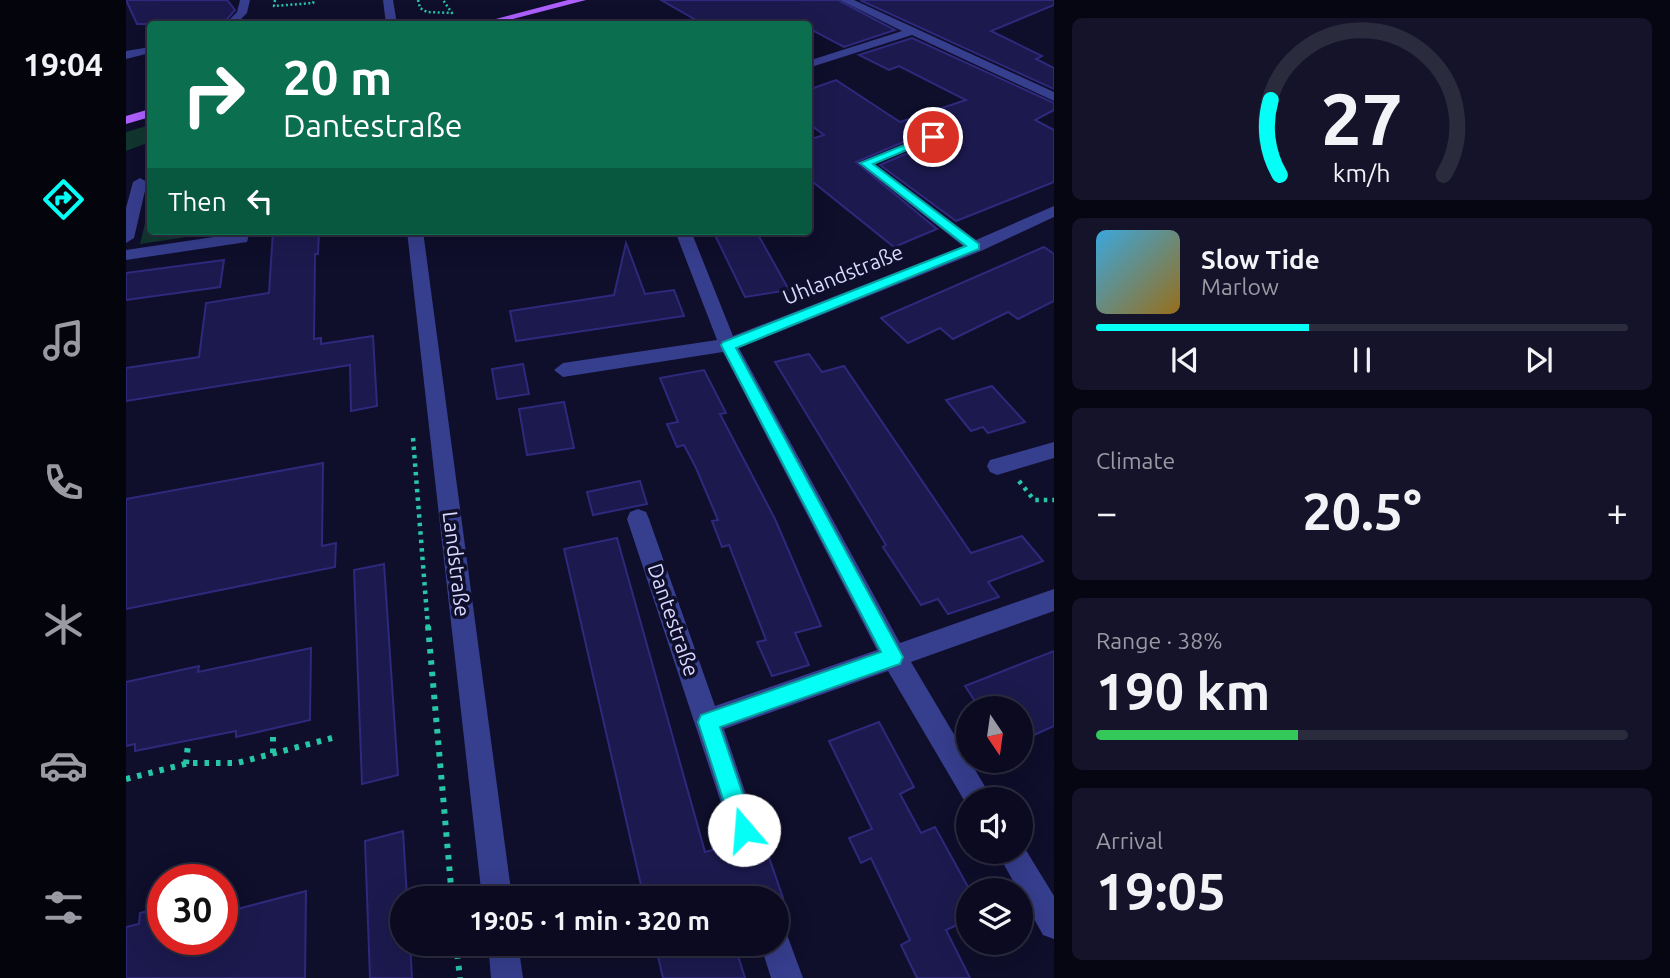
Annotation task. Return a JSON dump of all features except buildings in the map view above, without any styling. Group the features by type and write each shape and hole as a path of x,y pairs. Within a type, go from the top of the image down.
{"main road":[{"path":"495,21 582,0"},
{"path":"126,120 147,114"}],"street":[{"path":"233,21 242,13 245,0"},
{"path":"388,0 392,21"},
{"path":"845,0 1054,97"},
{"path":"812,64 914,31"},
{"path":"128,51 147,50"},
{"path":"933,137 865,163 975,247"},
{"path":"126,238 143,197 140,182"},
{"name":"Uhlandstraße","path":"563,370 728,345 975,247 1054,211"},
{"path":"126,255 241,238 241,235"},
{"name":"Landstraße","path":"415,235 496,886"},
{"path":"685,235 728,345 894,657 971,787"},
{"path":"1001,465 1054,450"},
{"name":"Dantestraße","path":"638,519 744,830"},
{"path":"708,722 1054,600"},
{"path":"1018,864 1054,925"},
{"path":"504,956 507,978"},
{"path":"779,956 787,978"}],"path":[{"path":"275,0 274,6 313,3 314,0"},
{"path":"418,0 420,8 427,12 452,13 443,0"},
{"path":"413,428 413,464 451,886"},
{"path":"1001,465 1034,500 1054,500"},
{"path":"272,753 273,737"},
{"path":"126,779 186,764 237,763 332,738"},
{"path":"186,764 188,744"},
{"path":"457,956 460,978"}],"green space":[{"path":"147,126 147,143 126,151 126,132"},
{"path":"147,215 147,235 200,235 140,244"}],"route":[{"path":"744,830 708,722 894,657 728,345 975,247 865,163 933,137"}]}
